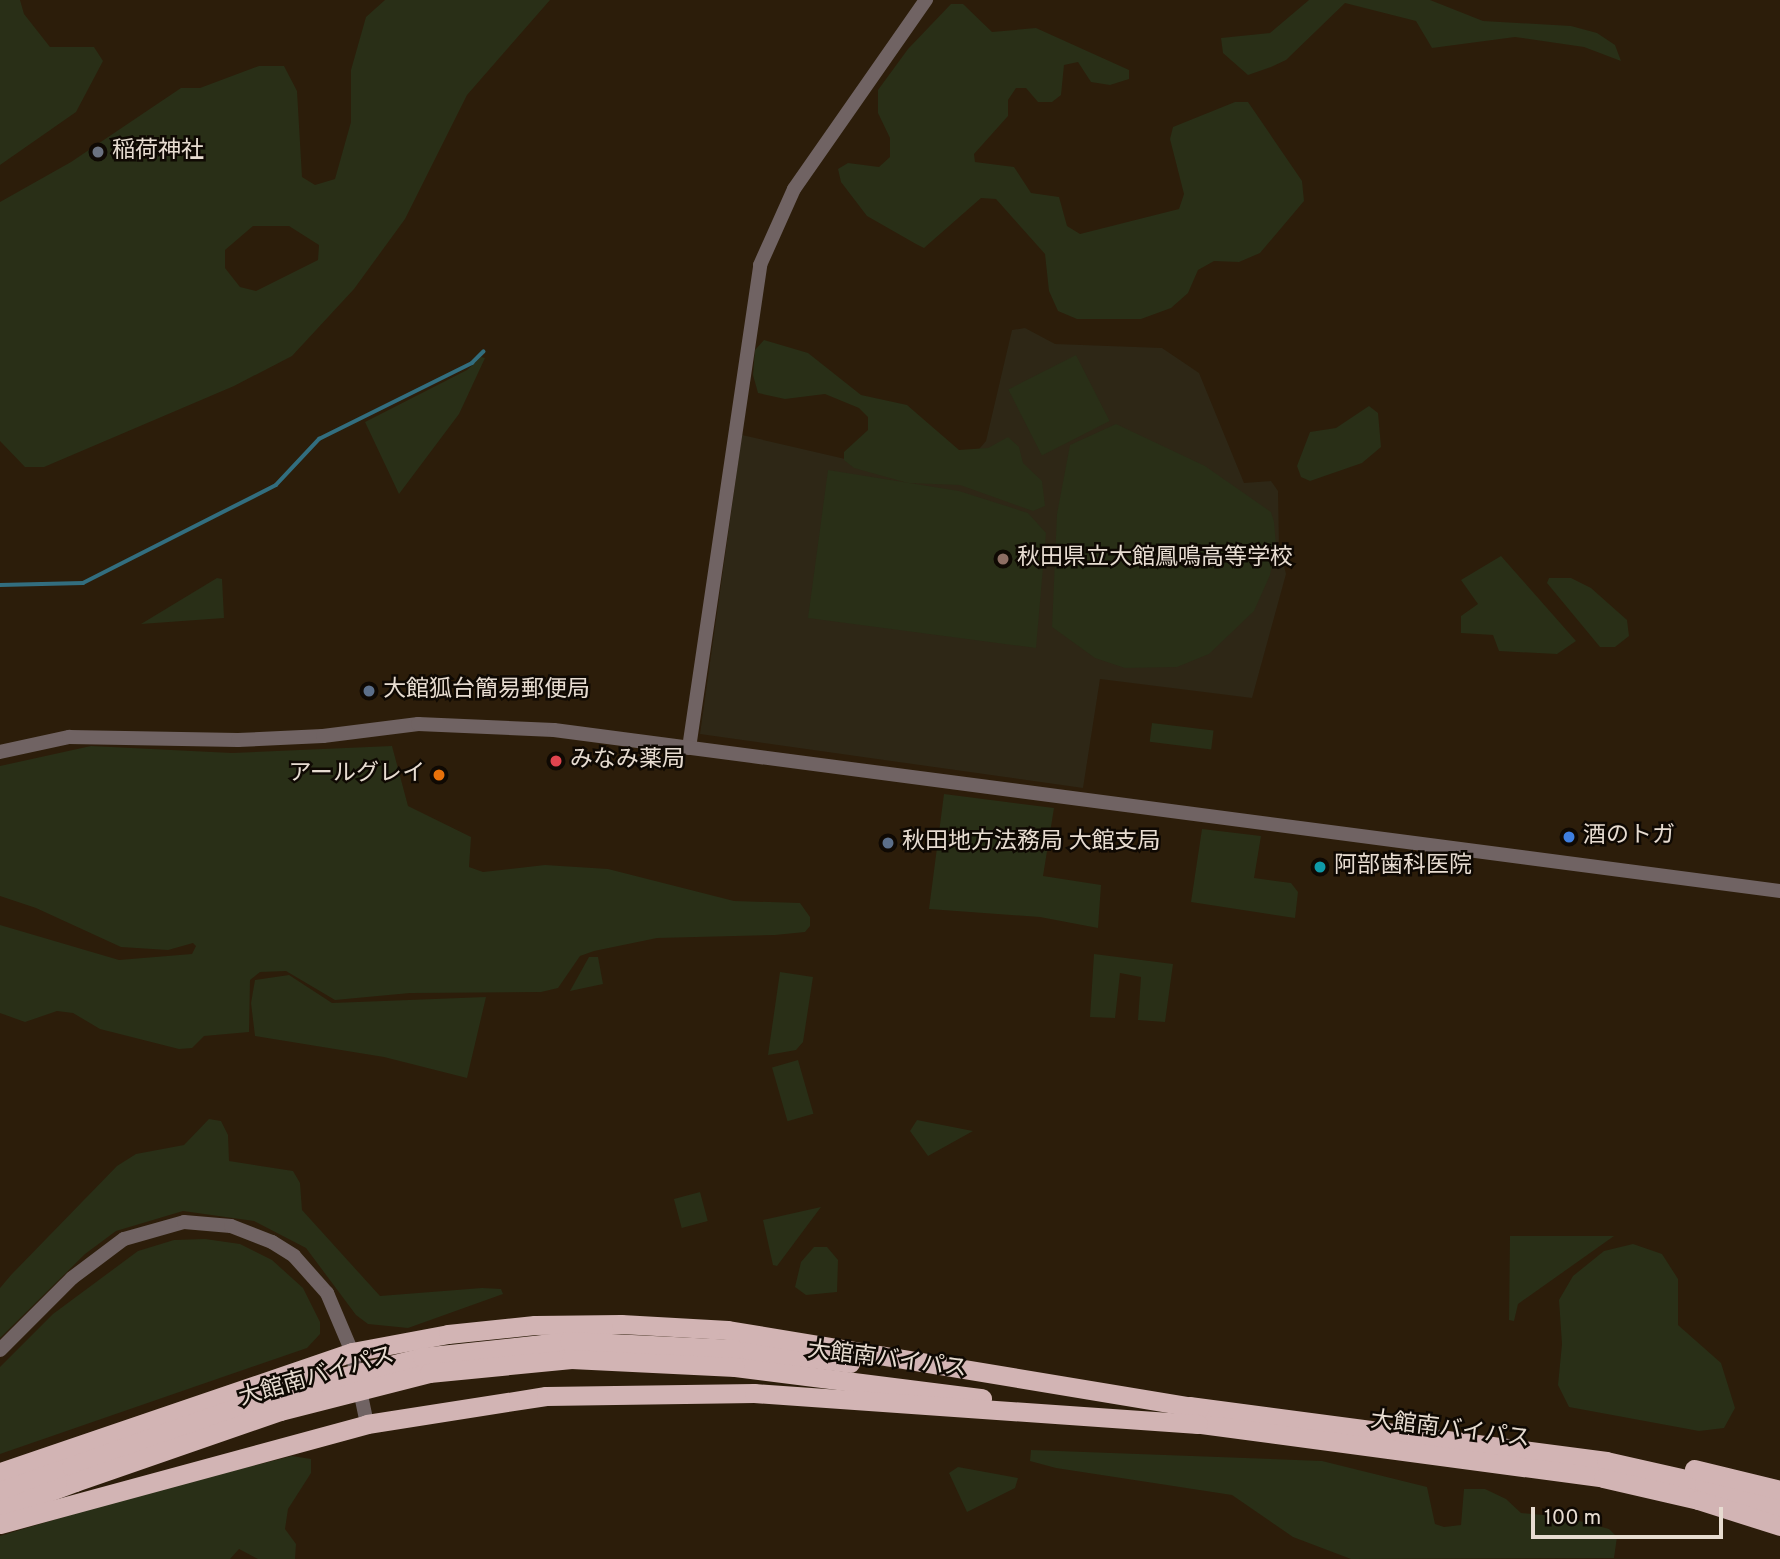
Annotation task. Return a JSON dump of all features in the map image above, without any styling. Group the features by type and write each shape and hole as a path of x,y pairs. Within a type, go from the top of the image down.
{"highway":[{"path":"0,1472 352,1352 492,1328 578,1324 691,1327 1199,1416"},
{"name":"大館南バイパス","path":"0,1491 73,1474 280,1411 429,1373 571,1359 735,1358 1553,1461 1704,1483 1780,1508"},
{"path":"0,1524 367,1424 496,1401 647,1391 1199,1416"},
{"path":"1553,1461 1696,1469 1780,1490"},
{"path":"1553,1461 1671,1499 1780,1539"},
{"name":"大館南バイパス","path":"1553,1461 1780,1526"},
{"name":"大館南バイパス","path":"0,1510 73,1474"}],"street":[{"path":"689,748 760,265 794,189 926,0"},
{"path":"0,752 69,737 238,740 323,736 418,724 554,730 1780,891"},
{"path":"0,1350 107,1249 162,1225 208,1222 272,1242 312,1273 340,1316 352,1352 367,1424"}],"shaded area":[{"name":"秋田県立大館鳳鳴高等学校","path":"1025,328 1055,344 1162,348 1199,373 1244,483 1271,481 1278,491 1279,544 1286,574 1252,698 1100,679 1083,788 700,734 742,435 867,464 973,456 986,441 1012,330"}],"green space":[{"path":"0,0 20,0 24,14 50,47 94,47 103,61 76,112 0,165"},
{"path":"385,0 550,0 467,95 405,219 354,289 292,356 234,386 44,467 25,467 0,441 0,202 71,162 181,88 200,88 259,66 284,66 297,91 302,177 315,185 335,179 351,122 351,70 366,17","holes":["253,226 289,226 319,245 318,260 256,291 240,287 225,268 225,250"]},
{"path":"1309,0 1430,0 1483,21 1571,26 1597,33 1615,45 1621,61 1584,47 1515,37 1432,48 1416,21 1345,3 1286,60 1271,67 1248,75 1223,53 1221,38 1270,33"},
{"path":"951,4 963,4 992,32 1036,28 1129,70 1129,79 1110,85 1091,82 1078,62 1064,65 1061,95 1052,102 1038,102 1026,88 1016,88 1008,100 1008,116 974,154 975,162 1014,167 1031,193 1059,197 1067,226 1080,234 1179,209 1184,194 1170,139 1173,127 1235,102 1248,102 1302,181 1304,201 1260,253 1239,262 1214,261 1198,270 1188,293 1171,308 1141,319 1077,319 1058,311 1049,291 1045,254 996,199 981,198 924,248 916,244 867,216 841,182 838,169 848,163 879,167 890,157 890,138 878,113 878,90 908,49"},
{"path":"764,340 808,353 861,395 907,405 959,450 988,448 1008,437 1019,447 1023,463 1042,481 1045,506 1033,511 960,485 908,483 854,468 844,460 844,452 868,430 868,417 859,408 825,394 785,399 758,393 753,375 755,350"},
{"path":"1076,355 1110,421 1042,455 1008,390"},
{"path":"481,357 485,358 459,414 399,494 365,422 467,370"},
{"path":"1369,406 1378,413 1381,447 1362,463 1310,481 1301,477 1297,466 1310,432 1336,428"},
{"path":"1116,424 1205,466 1271,512 1274,522 1276,545 1270,575 1254,611 1209,654 1177,667 1125,668 1095,658 1052,627 1057,514 1070,445"},
{"path":"828,470 959,491 1028,513 1046,533 1036,648 808,618"},
{"path":"1501,556 1576,641 1557,654 1499,651 1493,635 1461,633 1461,616 1478,604 1461,580"},
{"path":"217,578 222,579 224,618 141,624"},
{"path":"1549,578 1571,578 1591,588 1627,620 1629,636 1615,647 1600,647 1547,583"},
{"path":"1152,723 1214,731 1211,749 1150,742"},
{"path":"91,746 232,753 392,746 408,806 471,837 469,867 483,872 545,865 608,869 734,901 800,903 810,917 810,926 805,932 775,935 657,938 594,951 580,956 558,988 541,992 410,993 335,1000 286,971 260,972 250,980 249,1032 204,1036 192,1048 179,1049 100,1029 73,1013 57,1011 25,1022 0,1013 0,925 119,960 192,954 196,946 193,943 168,950 121,947 36,908 0,896 0,766"},
{"path":"944,794 1054,808 1043,876 1101,885 1098,928 1040,917 929,909"},
{"path":"1202,829 1261,836 1254,878 1291,883 1298,892 1295,918 1191,902"},
{"path":"1094,954 1173,964 1165,1022 1138,1020 1141,977 1120,973 1115,1018 1090,1017"},
{"path":"589,957 598,957 603,984 570,991"},
{"path":"780,972 813,977 803,1042 796,1050 768,1055"},
{"path":"289,975 332,1003 486,997 467,1078 384,1057 255,1036 251,1003 255,980"},
{"path":"798,1060 813,1114 787,1121 772,1067"},
{"path":"209,1119 221,1121 228,1135 229,1161 293,1171 300,1183 302,1210 380,1296 482,1288 501,1289 503,1294 408,1328 368,1324 356,1315 306,1248 254,1221 183,1211 116,1231 85,1254 0,1338 0,1288 11,1275 117,1166 136,1154 184,1145"},
{"path":"917,1120 973,1131 928,1156 910,1131"},
{"path":"700,1192 708,1221 682,1228 674,1199"},
{"path":"821,1207 777,1266 773,1265 763,1220"},
{"path":"1510,1236 1614,1236 1518,1304 1514,1321 1509,1320"},
{"path":"205,1239 240,1244 272,1260 303,1288 320,1322 320,1334 307,1348 0,1454 0,1367 53,1314 138,1251 174,1240"},
{"path":"1633,1244 1662,1254 1678,1279 1678,1325 1721,1363 1735,1408 1724,1428 1699,1431 1569,1407 1558,1385 1562,1344 1559,1300 1573,1276 1604,1251"},
{"path":"814,1247 827,1247 838,1260 837,1292 806,1295 795,1287 801,1262"},
{"path":"1031,1450 1322,1461 1427,1487 1435,1524 1444,1527 1461,1525 1464,1489 1485,1489 1506,1499 1521,1513 1565,1517 1609,1529 1617,1537 1614,1558 1351,1559 1293,1537 1232,1495 1056,1468 1030,1461"},
{"path":"292,1456 311,1459 311,1473 288,1509 285,1529 296,1544 295,1559 258,1559 239,1549 230,1559 0,1559 0,1536 139,1494"},
{"path":"958,1467 1018,1478 1015,1488 967,1512 949,1473"}],"waterway":[{"path":"0,585 83,583 276,485 319,439 472,363 483,352"}],"place":[{"name":"稲荷神社","path":"98,152"},
{"name":"秋田県立大館鳳鳴高等学校","path":"1003,559"},
{"name":"大館狐台簡易郵便局","path":"369,691"},
{"name":"みなみ薬局","path":"556,761"},
{"name":"アールグレイ","path":"439,775"},
{"name":"酒のトガ","path":"1569,837"},
{"name":"秋田地方法務局 大館支局","path":"888,843"},
{"name":"阿部歯科医院","path":"1320,867"}]}
